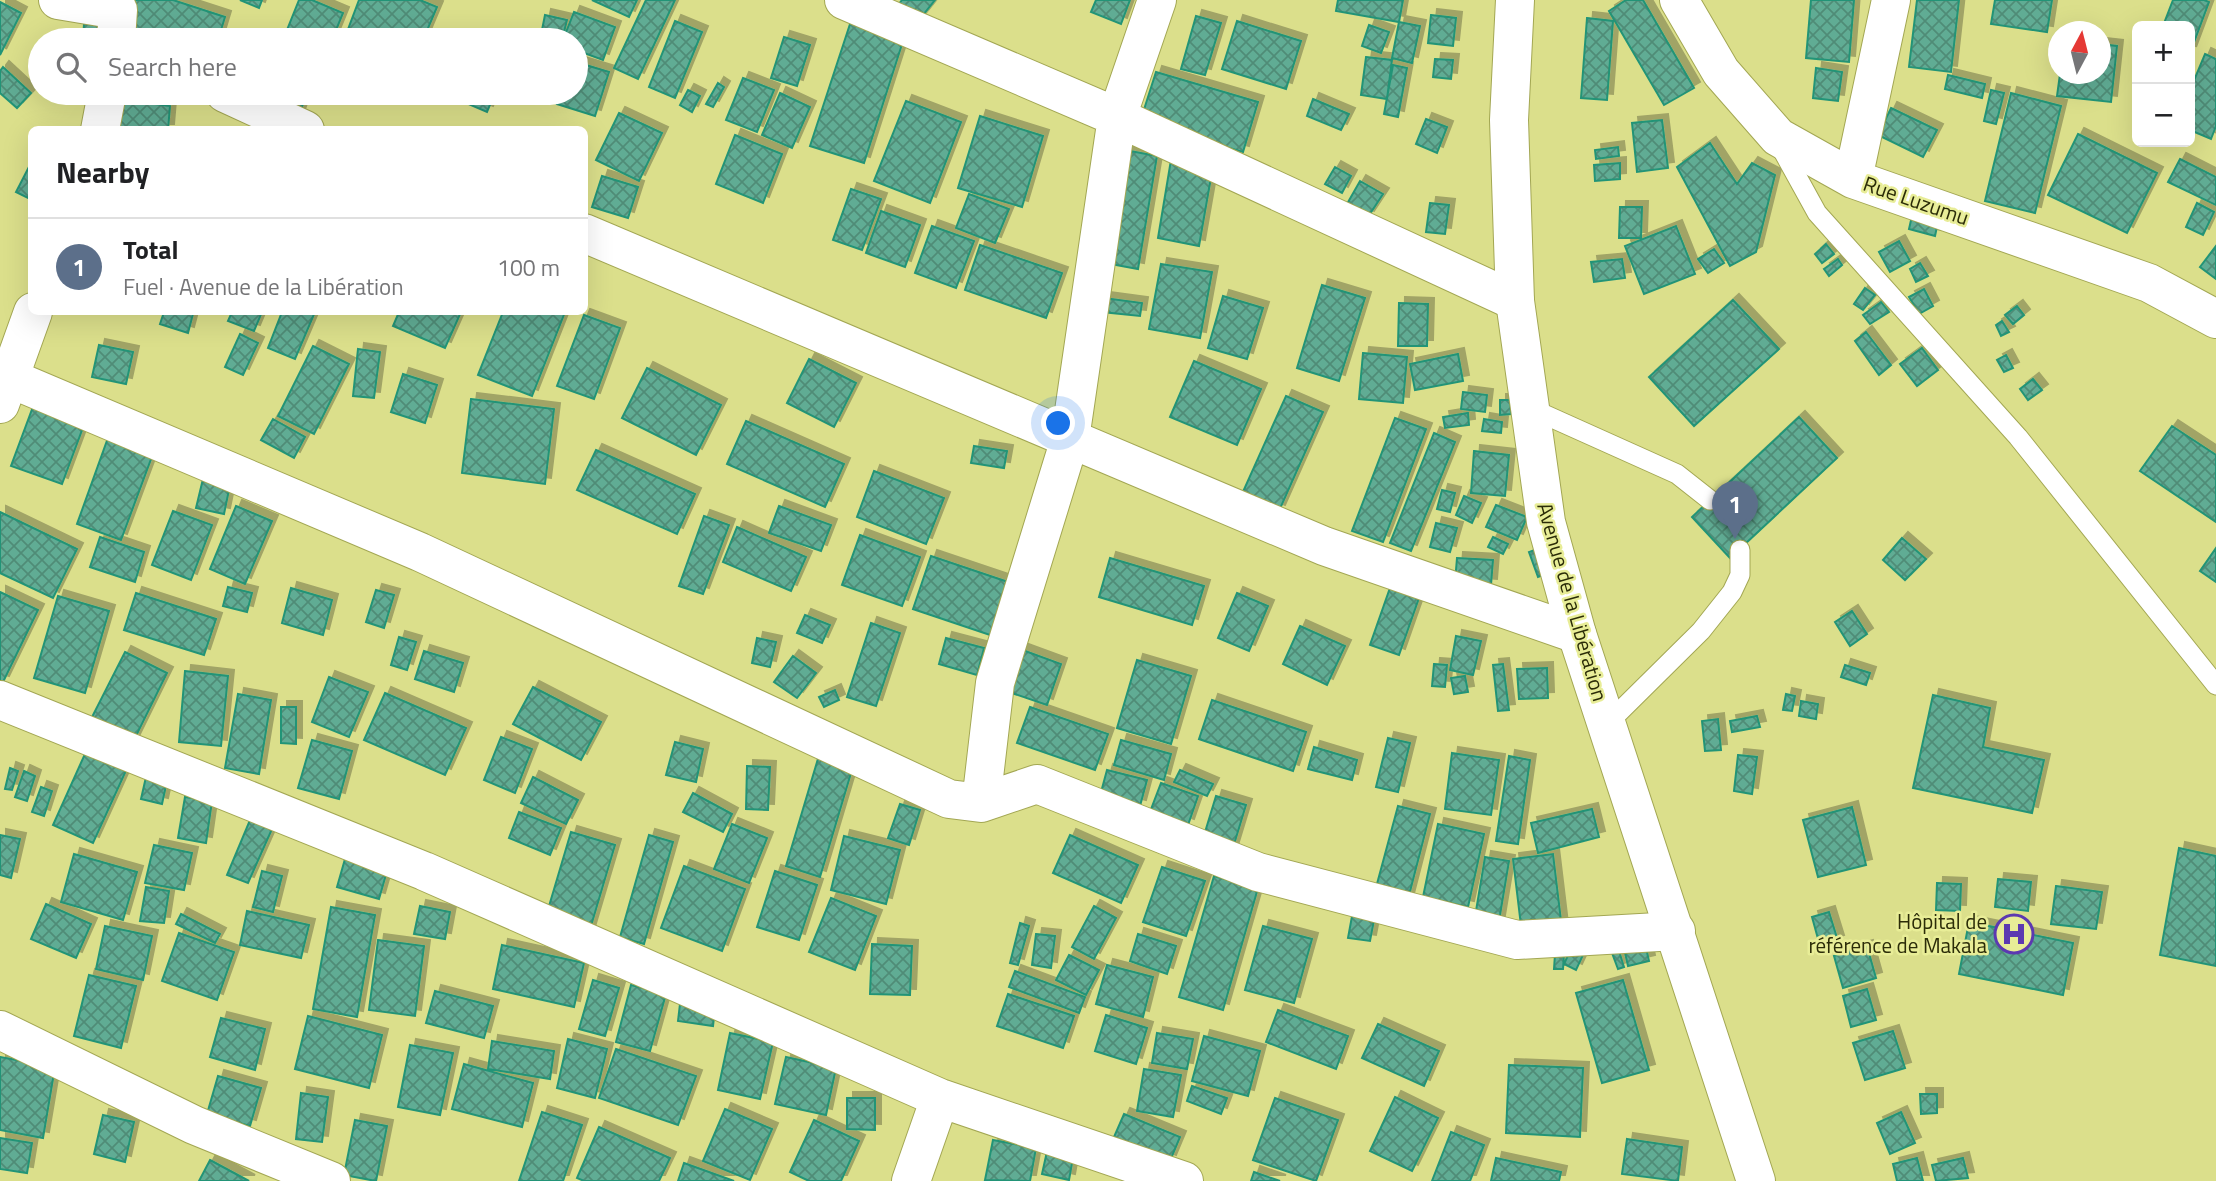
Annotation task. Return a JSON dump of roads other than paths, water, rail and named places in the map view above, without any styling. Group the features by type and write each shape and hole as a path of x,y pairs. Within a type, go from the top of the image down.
{"main road":[{"path":"58,0 118,10 117,28"},
{"path":"120,28 126,0"},
{"path":"844,0 1117,117 1515,301"},
{"path":"981,803 995,683 1070,439 1117,117 1157,0"},
{"name":"Avenue de la Libération","path":"1515,0 1509,120 1515,301 1546,522 1577,634 1756,1181"},
{"name":"Rue Luzumu","path":"1679,0 1721,72 1778,137 1853,179 2149,283 2216,319"},
{"path":"1853,179 1891,0"},
{"path":"101,126 105,105"},
{"path":"251,105 296,126"},
{"path":"588,235 1324,546 1577,634"},
{"path":"32,315 3,385 420,552 949,799 981,803 1037,784 1258,872 1517,940 1676,931"},
{"path":"0,700 424,871 940,1098 1184,1181"},
{"path":"0,1030 194,1125 331,1181"},
{"path":"911,1181 940,1098"}],"lane":[{"path":"1770,128 1817,213 2018,438 2216,685"},
{"path":"1530,408 1677,474 1710,500"},
{"path":"1606,724 1701,631 1732,592 1741,575 1740,550"}],"place":[{"name":"Total","path":"1735,539"},
{"name":"Hôpital de référence de Makala","path":"2014,934"}]}
